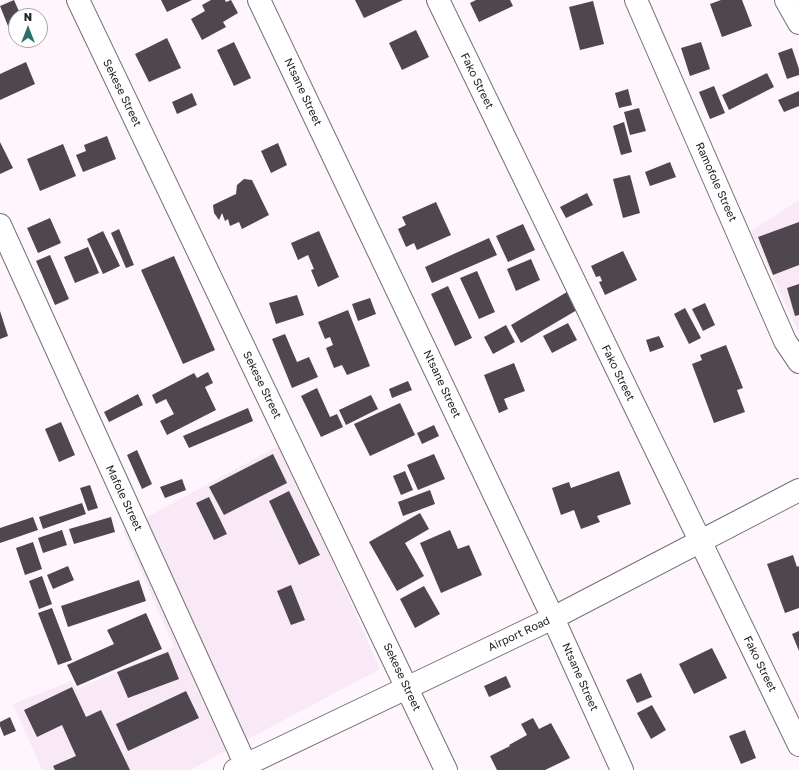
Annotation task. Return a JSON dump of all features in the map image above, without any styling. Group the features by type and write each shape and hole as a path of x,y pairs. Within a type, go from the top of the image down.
{"street":[{"name":"Sekese Street","path":"78,0 446,770"},
{"name":"Ntsane Street","path":"259,0 553,618 622,770"},
{"name":"Fako Street","path":"438,0 799,745"},
{"name":"Ramofole Street","path":"636,0 785,341 799,362"},
{"path":"786,0 799,23"},
{"name":"Mafole Street","path":"0,226 243,768"},
{"name":"Airport Road","path":"243,768 407,687 553,618 799,490"}],"shaded area":[{"path":"799,200 799,333 751,231"},
{"path":"278,446 305,500 380,669 190,770 42,770 13,704 71,681 77,689 174,647 123,530"}],"building":[{"path":"14,0 18,8 8,8 8,26 0,6"},
{"path":"161,0 192,0 167,12"},
{"path":"211,0 225,0 226,2 231,0 238,13 223,22 226,27 202,40 191,19 205,11 202,5"},
{"path":"355,0 403,0 364,18"},
{"path":"476,0 510,0 513,6 479,22 470,3"},
{"path":"721,0 742,0 752,26 722,37 710,4"},
{"path":"593,1 604,44 580,50 569,7"},
{"path":"416,30 429,57 402,70 389,43"},
{"path":"167,38 181,68 149,82 135,54"},
{"path":"234,42 251,78 234,86 217,50"},
{"path":"701,42 710,69 690,76 681,48"},
{"path":"792,48 799,69 799,75 787,79 778,53"},
{"path":"26,62 35,84 0,100 0,74"},
{"path":"767,73 774,87 729,110 722,95"},
{"path":"714,86 725,113 710,119 699,92"},
{"path":"628,89 632,105 619,108 615,93"},
{"path":"799,91 799,106 784,112 778,100"},
{"path":"192,93 197,105 177,114 172,102"},
{"path":"639,108 646,131 630,135 624,112"},
{"path":"624,122 632,152 621,155 613,126"},
{"path":"107,136 116,159 83,172 76,155 86,151 84,145"},
{"path":"0,142 13,168 0,174"},
{"path":"278,143 287,165 271,173 261,151"},
{"path":"63,144 76,176 40,191 27,159"},
{"path":"670,162 676,177 650,186 645,172"},
{"path":"630,175 640,213 623,218 613,179"},
{"path":"244,179 252,180 269,215 242,229 239,222 230,226 228,219 225,221 222,213 219,220 214,213 213,205 236,194 237,185"},
{"path":"587,193 593,205 566,218 560,207"},
{"path":"436,202 451,235 417,250 414,243 406,247 398,229 406,225 402,217"},
{"path":"50,218 61,243 38,253 27,228"},
{"path":"799,222 799,265 773,275 758,237"},
{"path":"523,224 535,250 508,262 496,236"},
{"path":"119,229 134,265 126,268 111,233"},
{"path":"103,231 120,266 103,274 87,239"},
{"path":"319,231 339,277 318,287 311,270 314,269 308,255 298,260 291,243"},
{"path":"489,238 497,255 432,283 425,267"},
{"path":"88,247 99,273 75,283 64,257"},
{"path":"623,251 637,280 605,295 599,282 602,281 600,276 596,277 591,266"},
{"path":"50,255 69,299 55,305 36,261"},
{"path":"174,256 215,350 183,364 141,270"},
{"path":"531,259 540,280 516,291 507,269"},
{"path":"477,271 495,312 479,319 460,278"},
{"path":"799,284 799,315 795,316 787,288"},
{"path":"448,286 472,338 455,346 431,294"},
{"path":"567,292 577,310 521,343 511,325"},
{"path":"297,295 304,315 276,324 269,303"},
{"path":"370,298 376,314 358,321 352,304"},
{"path":"705,303 715,325 703,331 692,309"},
{"path":"685,308 701,338 689,344 674,314"},
{"path":"348,310 370,366 347,375 342,365 334,368 326,348 333,345 330,337 325,339 318,322"},
{"path":"0,311 8,336 0,339"},
{"path":"568,323 577,340 552,353 543,336"},
{"path":"506,325 515,342 493,354 484,337"},
{"path":"285,334 297,362 309,357 318,377 292,388 272,339"},
{"path":"659,336 664,347 650,352 646,340"},
{"path":"726,345 743,388 737,390 745,412 714,423 692,364 702,360 700,355"},
{"path":"514,363 525,391 504,399 508,409 499,413 484,375"},
{"path":"208,372 213,383 205,387 216,410 167,435 160,421 174,414 166,399 156,404 152,395 194,373 197,378"},
{"path":"408,381 412,390 392,398 389,389"},
{"path":"317,388 330,417 337,414 343,427 321,437 301,396"},
{"path":"138,394 143,405 109,422 104,412"},
{"path":"371,395 378,409 346,425 339,410"},
{"path":"400,403 415,435 370,456 354,424"},
{"path":"248,408 253,421 189,448 183,436"},
{"path":"61,422 75,455 59,462 45,429"},
{"path":"434,425 439,436 422,444 417,433"},
{"path":"137,450 152,484 142,489 127,455"},
{"path":"273,454 287,483 224,515 209,487"},
{"path":"434,454 445,479 418,490 407,465"},
{"path":"405,471 413,490 401,495 393,476"},
{"path":"619,471 631,504 597,516 600,522 581,529 574,510 561,515 552,488 569,482 571,488"},
{"path":"182,479 186,490 165,498 160,487"},
{"path":"90,485 98,508 88,511 80,488"},
{"path":"430,490 435,504 403,516 398,502"},
{"path":"289,491 320,555 299,565 269,501"},
{"path":"209,497 227,534 214,540 196,503"},
{"path":"82,503 86,514 43,529 39,517"},
{"path":"420,513 429,529 405,543 424,576 397,591 369,542"},
{"path":"33,517 38,530 0,543 0,528"},
{"path":"111,517 115,532 74,544 69,529"},
{"path":"62,530 67,545 43,553 38,538"},
{"path":"450,530 458,549 469,545 482,575 441,593 420,543"},
{"path":"33,542 42,569 25,575 16,548"},
{"path":"793,555 797,567 799,566 799,608 785,613 767,564"},
{"path":"68,566 74,580 53,589 47,575"},
{"path":"42,576 52,604 39,609 29,581"},
{"path":"139,580 146,601 68,627 61,606"},
{"path":"291,585 305,620 291,625 277,591"},
{"path":"424,586 440,614 415,628 400,599"},
{"path":"52,608 72,660 58,665 38,613"},
{"path":"146,613 162,649 77,686 67,665 114,644 107,630"},
{"path":"799,631 799,651 792,634"},
{"path":"712,648 727,678 694,694 679,664"},
{"path":"168,652 179,679 128,698 117,672"},
{"path":"641,673 652,697 637,703 626,680"},
{"path":"506,676 511,687 489,697 484,686"},
{"path":"72,687 86,717 101,710 130,770 55,770 53,766 76,756 62,725 37,737 24,710"},
{"path":"186,691 199,718 128,751 116,724"},
{"path":"652,705 666,730 651,739 637,713"},
{"path":"10,717 16,731 4,736 0,722"},
{"path":"533,718 539,729 551,723 570,758 545,770 497,770 490,756 527,735 521,724"},
{"path":"745,730 756,758 741,764 729,736"}]}
